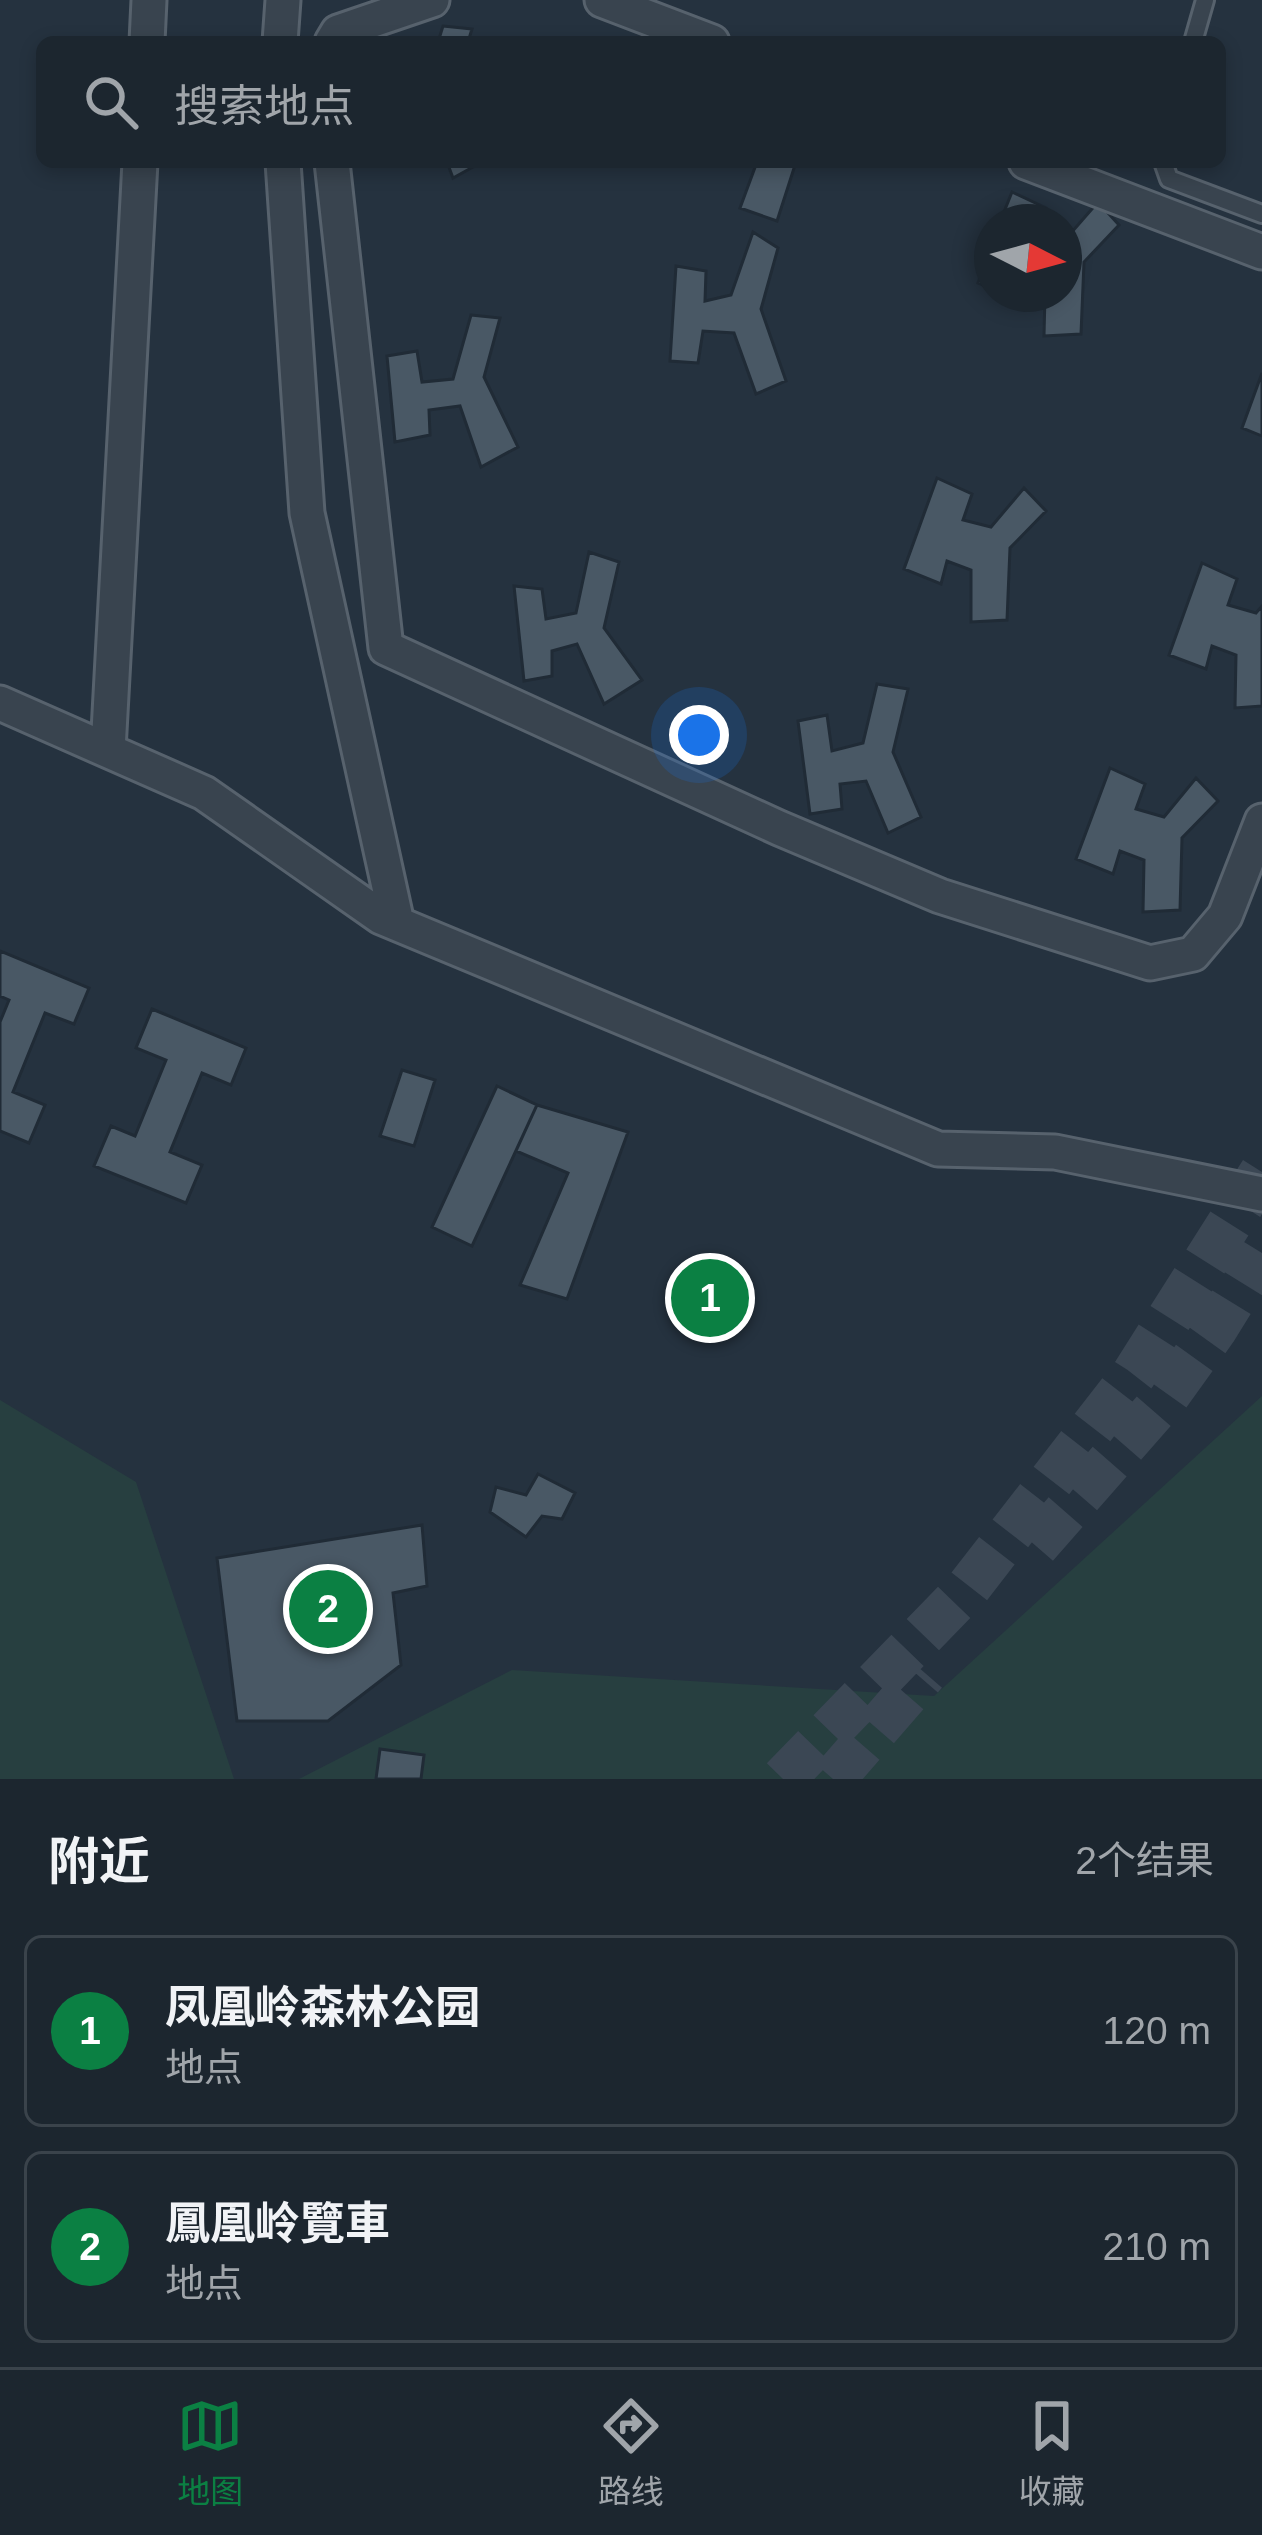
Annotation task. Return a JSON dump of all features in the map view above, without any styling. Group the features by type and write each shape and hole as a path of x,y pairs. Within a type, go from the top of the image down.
{"street":[{"path":"147,36 149,0"},
{"path":"280,36 283,0"},
{"path":"336,36 432,0"},
{"path":"602,0 696,36"},
{"path":"108,750 140,168"},
{"path":"283,168 307,513 397,923"},
{"path":"333,168 386,648 940,896 1150,963 1193,954 1225,916 1262,821"},
{"path":"1042,168 1262,252"},
{"path":"0,703 204,793 382,916 938,1149 1055,1152 1262,1194"}],"lane":[{"path":"1195,36 1204,0"},
{"path":"1165,168 1169,178 1262,214"}],"green space":[{"path":"1262,1396 1262,1779 299,1779 512,1670 934,1696"},
{"path":"0,1400 136,1482 234,1779 0,1779"}],"building":[{"path":"443,26 472,29 470,36 440,36"},
{"path":"449,168 471,168 453,178"},
{"path":"755,168 794,168 777,221 740,208"},
{"path":"1012,192 1038,204 1007,204"},
{"path":"1098,202 1119,225 1084,262 1082,310 1082,220"},
{"path":"753,232 778,248 761,309 786,381 756,394 734,333 703,331 698,363 670,361 676,266 706,271 705,301 731,295"},
{"path":"1045,312 1082,312 1081,334 1044,336"},
{"path":"471,315 500,318 484,377 518,447 481,467 460,406 429,410 430,435 395,442 387,356 417,351 422,382 453,379"},
{"path":"1262,373 1262,436 1242,428"},
{"path":"937,478 972,494 963,520 991,527 1024,488 1046,511 1010,548 1007,620 971,622 971,570 947,561 941,584 904,569"},
{"path":"589,552 619,562 604,628 642,680 604,704 577,644 552,651 552,676 524,681 514,586 542,589 546,619 576,613"},
{"path":"1202,563 1237,579 1228,605 1256,613 1262,606 1262,706 1235,708 1236,655 1212,646 1206,669 1169,655"},
{"path":"877,684 908,689 893,752 921,817 888,833 866,781 840,784 842,809 810,814 798,721 827,715 832,751 863,743"},
{"path":"1110,768 1145,784 1136,809 1164,817 1196,778 1218,801 1182,838 1180,910 1143,912 1144,860 1120,851 1113,874 1076,859"},
{"path":"0,951 89,988 74,1024 45,1013 13,1092 45,1105 29,1143 0,1131 0,1022 9,1000 0,996"},
{"path":"152,1009 246,1048 231,1085 202,1073 170,1152 202,1165 186,1203 94,1166 111,1126 135,1136 166,1060 136,1048"},
{"path":"402,1070 435,1080 414,1146 380,1136"},
{"path":"497,1086 537,1105 472,1246 432,1227"},
{"path":"537,1105 628,1132 567,1299 520,1285 568,1173 516,1151"},
{"path":"538,1474 575,1493 562,1519 542,1516 526,1537 490,1512 496,1487 526,1495"},
{"path":"422,1525 427,1586 393,1593 401,1665 328,1721 237,1721 217,1558"},
{"path":"380,1749 424,1755 421,1779 376,1779"}],"tunnel":[{"path":"783,1779 968,1588 1134,1374 1262,1172"},
{"path":"1036,1546 1167,1396 1262,1253"},
{"path":"833,1779 925,1673"}],"place":[{"name":"凤凰岭森林公园","path":"710,1298"},
{"name":"鳳凰岭覽車","path":"328,1609"}]}
